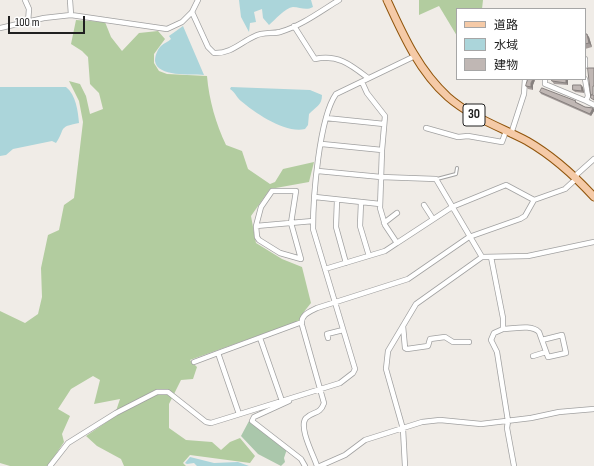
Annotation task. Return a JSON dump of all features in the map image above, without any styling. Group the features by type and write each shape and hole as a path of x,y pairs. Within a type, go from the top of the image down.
{"main road":[{"name":"30","path":"387,0 415,56 435,84 449,97 471,113 550,155 576,177 594,198"}],"street":[{"path":"25,0 29,9 28,22"},
{"path":"70,0 72,15"},
{"path":"0,28 72,15 167,29 182,22 192,12 198,0"},
{"path":"192,12 208,47 214,53 226,52 260,34 280,32 294,26 339,0"},
{"path":"294,26 315,59 329,57 345,61 368,78"},
{"path":"50,466 68,444 116,413 157,392 168,392 209,423 340,383 353,373 355,369 313,229 318,171 326,118 330,103 336,94 415,56"},
{"path":"426,128 458,137 468,136 502,142 509,132 524,94 525,80"},
{"path":"545,80 545,84 594,105"},
{"path":"585,80 588,96 586,101"},
{"path":"362,82 371,98 383,112 384,124 380,204 384,223 397,243"},
{"path":"326,118 384,124"},
{"path":"322,144 382,150"},
{"path":"594,159 565,189 534,200 525,216 520,219 469,237 408,279 317,308 304,315 302,322 324,403 322,410 306,418 303,424 306,438 319,466 345,455 365,440 422,422 440,420 481,424 558,412 594,409"},
{"path":"318,171 381,177 436,179 482,257"},
{"path":"325,269 386,251 452,207 506,185 534,200"},
{"path":"272,191 296,191 291,223 301,259 280,253 259,240 256,226 261,207 272,191"},
{"path":"315,197 380,204"},
{"path":"337,200 336,227 346,262"},
{"path":"361,202 360,226 369,256"},
{"path":"424,205 433,219"},
{"path":"384,223 397,213"},
{"path":"256,226 313,221"},
{"path":"406,466 403,429 386,363 388,351 416,304 482,257 528,256 594,242"},
{"path":"492,256 503,318 503,329"},
{"path":"194,362 302,322"},
{"path":"402,326 405,348 407,349 428,346 430,339 445,337 453,342 469,342"},
{"path":"514,466 507,428 508,421 497,352 491,340 494,333 503,329 531,328 539,332 548,357 566,354 562,335 542,340"},
{"path":"328,338 327,334 343,330"},
{"path":"260,338 282,401"},
{"path":"533,356 546,352"},
{"path":"218,353 239,414"},
{"path":"305,466 301,459 252,421 254,417 310,392"}],"lane":[{"path":"436,179 456,174 457,168"}],"green space":[{"path":"419,0 483,0 482,8 456,8 456,34 439,6 419,15"},
{"path":"76,20 105,22 111,37 122,51 139,33 158,31 165,39 154,54 154,63 159,71 167,74 207,76 209,94 219,129 226,145 242,151 248,169 270,184 275,182 283,169 314,162 309,182 270,189 251,216 256,243 282,259 302,267 311,303 299,321 190,360 197,367 193,379 181,380 169,404 169,428 186,440 212,442 221,450 230,442 240,438 255,456 250,463 190,455 183,463 186,466 124,466 121,459 97,446 86,436 114,417 120,399 94,404 100,380 93,376 71,389 58,409 70,416 62,434 64,442 48,466 10,466 0,463 0,311 25,323 38,314 42,297 41,268 48,235 59,230 64,205 74,198 83,122 79,101 69,81 80,84 86,96 90,114 103,109 99,93 90,84 88,57 71,44"},
{"path":"249,421 287,449 284,458 285,462 281,466 258,454 241,436"}],"water":[{"path":"239,0 311,0 313,7 308,9 290,8 283,12 269,25 263,18 262,9 254,12 256,22 250,23 249,32 241,17"},
{"path":"183,26 204,75 175,74 162,70 157,66 155,59 158,49 171,39 169,36"},
{"path":"0,87 66,87 74,99 79,123 65,127 56,143 52,141 13,149 6,155 0,156"},
{"path":"231,87 310,90 322,95 322,99 321,102 309,114 308,125 305,129 297,130 280,126 262,116 240,100 230,89"},
{"path":"190,457 214,463 238,462 249,466 197,466 194,463 185,463"}],"building":[{"path":"586,34 587,34 589,43 586,44"},
{"path":"588,68 594,68 594,86 593,94 591,95"},
{"path":"528,80 532,80 531,87 526,86"},
{"path":"566,80 566,83 552,81"},
{"path":"573,85 581,85 582,91 573,90"},
{"path":"542,88 576,101 575,102 585,107 593,108 590,114 540,92"},
{"path":"591,95 594,95 594,100 591,98"}]}
